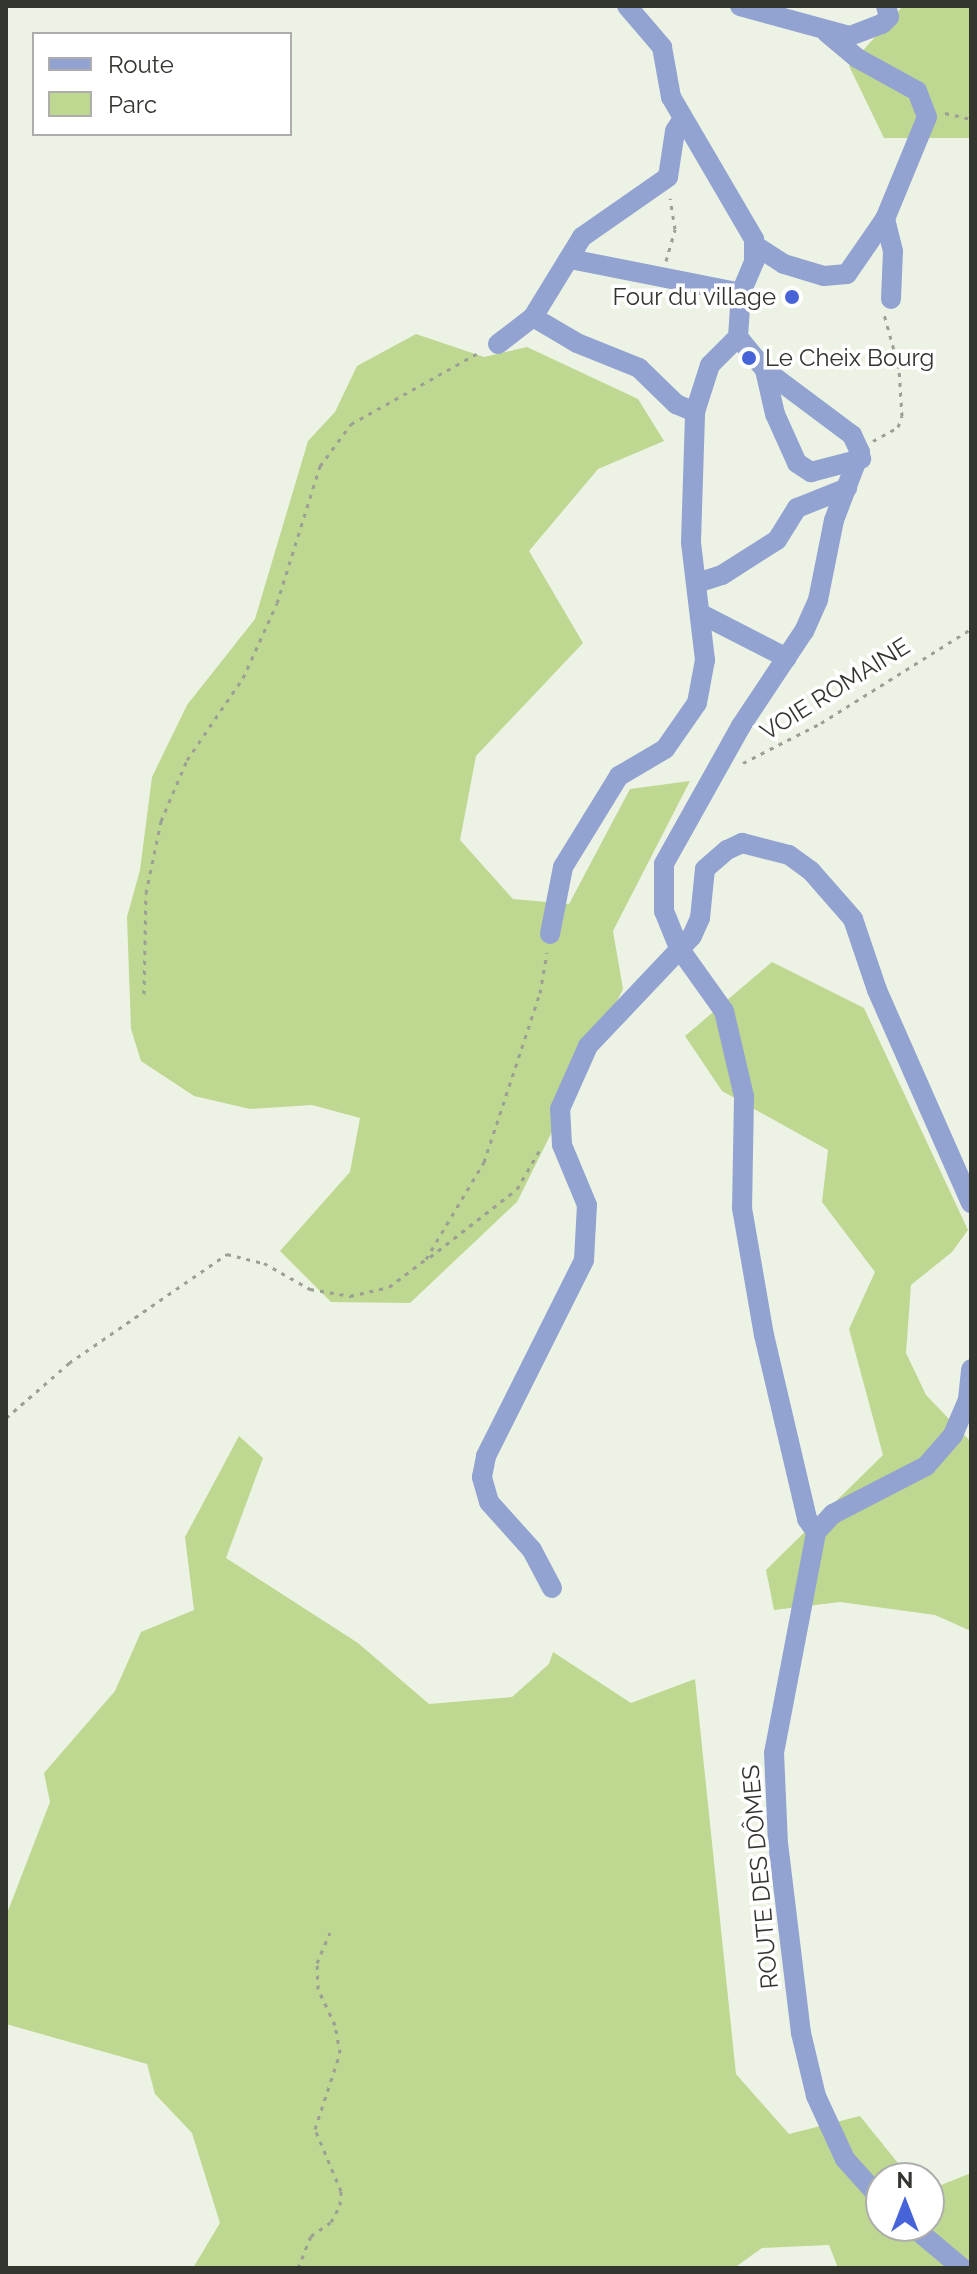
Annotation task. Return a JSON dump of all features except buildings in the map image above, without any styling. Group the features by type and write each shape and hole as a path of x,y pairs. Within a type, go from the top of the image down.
{"street":[{"path":"550,934 563,867 619,776 665,749 697,703 705,660 703,615 690,511 695,412 710,365 738,337 744,286 756,246 747,221 671,97 662,47 627,6"},
{"path":"740,6 826,32 867,32 889,17 886,6"},
{"path":"756,246 784,264 824,276 847,274 885,219 927,117 926,107 917,91 857,58 826,32"},
{"path":"498,344 533,317 582,237 662,182 683,118"},
{"path":"885,219 893,251 891,299"},
{"path":"570,259 662,276 744,286 784,264"},
{"path":"533,317 577,343 639,368 676,404 695,412"},
{"path":"738,337 765,370 837,422 860,452"},
{"path":"765,370 775,414 797,463 811,472 860,452"},
{"path":"860,452 834,520 818,600 787,658 664,864 664,911 679,948 724,1011 744,1096 744,1223 807,1519 816,1532 833,1514 926,1466 953,1435 968,1399 971,1369"},
{"path":"697,583 722,575 777,540 797,508 847,488"},
{"path":"703,615 787,658"},
{"path":"552,1588 532,1550 489,1502 482,1477 486,1456 584,1260 587,1205 562,1145 561,1121 573,1071 588,1046 692,936 700,918 705,869 727,850 742,843 761,845 811,871 853,919 877,990 971,1203"},
{"name":"ROUTE DES DÔMES","path":"816,1532 774,1753 778,1844 801,2033 816,2096 845,2159 865,2181"},
{"path":"931,2242 962,2268"}],"path":[{"path":"926,107 971,119"},
{"path":"662,182 674,207 675,229 662,276"},
{"path":"860,452 898,427 902,416 899,368 883,312 891,299"},
{"path":"144,994 146,893 161,821 187,760 243,678 266,627 320,466 351,424 498,344"},
{"name":"VOIE ROMAINE","path":"716,774 821,723 971,629"},
{"path":"426,1259 484,1162 540,993 550,934"},
{"path":"6,1418 69,1363 227,1254 264,1263 310,1289 350,1296 389,1287 517,1189 561,1121"},
{"path":"298,2268 311,2236 331,2222 340,2205 341,2191 315,2129 340,2053 335,2025 318,1989 317,1963 330,1933"}],"green space":[{"path":"903,6 971,6 971,138 884,138 849,66"},
{"path":"416,334 484,357 527,347 638,399 664,441 598,469 529,551 583,643 476,756 460,840 513,899 569,904 630,789 690,781 613,931 623,989 517,1202 410,1303 331,1302 280,1251 350,1172 360,1118 312,1105 250,1109 194,1096 141,1061 131,1029 127,917 140,870 152,777 187,705 255,619 308,441 335,412 357,366"},
{"path":"772,962 864,1008 968,1230 952,1252 911,1285 906,1353 926,1395 971,1442 971,1631 935,1615 840,1602 774,1610 766,1570 883,1455 849,1329 875,1272 822,1202 828,1150 722,1091 685,1036"},
{"path":"239,1436 263,1458 226,1558 358,1643 429,1704 512,1697 549,1664 553,1652 631,1703 695,1679 736,2074 789,2134 860,2116 897,2162 865,2162 865,2242 945,2242 945,2184 971,2173 971,2268 838,2268 829,2245 762,2248 734,2268 193,2268 220,2223 192,2133 155,2094 147,2064 6,2024 6,1916 50,1802 44,1773 115,1691 141,1632 194,1610 185,1537"}],"place":[{"name":"Four du village","path":"792,297"},
{"name":"Le Cheix Bourg","path":"749,358"}]}
